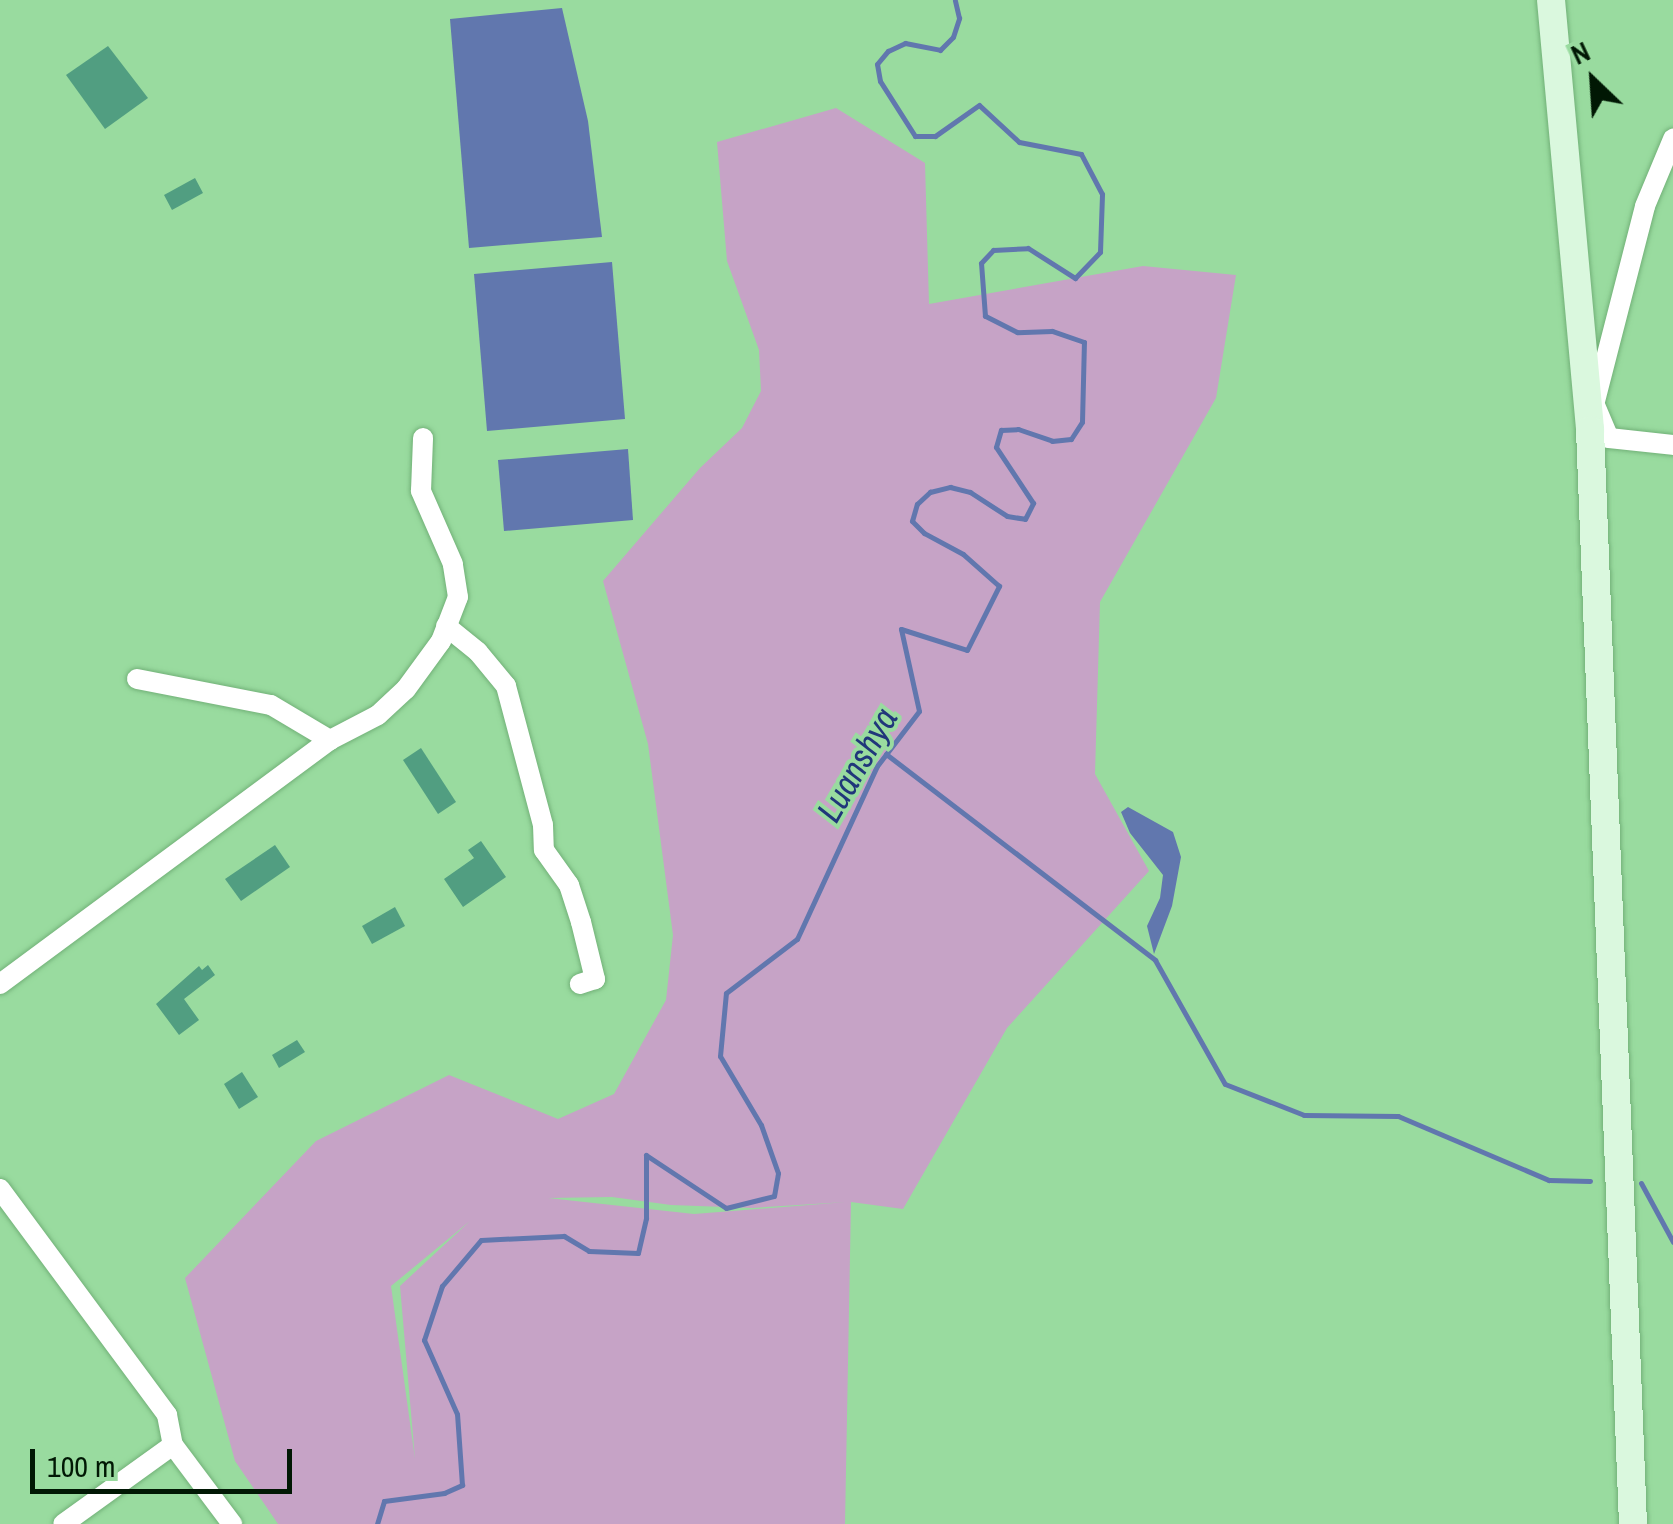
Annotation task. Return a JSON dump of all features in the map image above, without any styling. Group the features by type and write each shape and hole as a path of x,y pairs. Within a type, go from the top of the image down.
{"main road":[{"path":"1551,0 1592,416 1633,1524"}],"street":[{"path":"1673,139 1645,206 1592,416 1609,438 1673,446"},
{"path":"0,984 330,740 378,715 406,689 446,626 458,596 453,564 421,491 424,438"},
{"path":"446,626 478,652 506,686 543,825 544,850 569,885 581,922 595,979 580,984"},
{"path":"137,679 270,705 330,740"},
{"path":"0,1190 168,1415 173,1446 232,1524"},
{"path":"64,1524 173,1446"}],"shaded area":[{"path":"836,108 925,163 929,304 1143,266 1236,275 1216,398 1100,602 1095,774 1149,871 1007,1028 903,1209 851,1202 845,1524 278,1524 235,1461 185,1278 316,1141 449,1075 558,1119 614,1094 666,1000 673,935 648,744 603,581 700,468 742,428 761,391 759,350 727,261 717,142","holes":["612,1197 671,1205 752,1208 846,1202 694,1214 548,1198","470,1221 400,1286 415,1459 391,1286"]}],"water":[{"path":"562,8 588,121 602,237 469,248 450,19"},
{"path":"612,262 625,419 487,431 474,274"},
{"path":"628,449 633,520 504,531 498,460"},
{"path":"1128,807 1173,832 1181,857 1172,906 1154,954 1147,926 1160,898 1163,875 1130,833 1121,812"}],"building":[{"path":"108,46 148,98 105,129 66,75"},
{"path":"195,178 203,193 172,210 164,195"},
{"path":"421,748 456,802 438,814 403,760"},
{"path":"481,841 506,877 463,907 444,879 474,858 468,850"},
{"path":"275,845 290,867 241,901 225,879"},
{"path":"395,907 405,926 372,944 362,926"},
{"path":"208,965 215,975 184,999 199,1020 179,1035 156,1004 199,966 202,970"},
{"path":"297,1040 305,1052 279,1068 272,1055"},
{"path":"242,1072 258,1097 239,1109 224,1084"}],"waterway":[{"name":"Luanshya","path":"377,1524 384,1501 444,1493 462,1485 457,1414 424,1340 442,1286 481,1240 564,1236 589,1251 638,1253 646,1218 646,1155 726,1208 774,1196 778,1173 761,1125 720,1056 726,993 797,939 877,766 919,711 901,629 967,650 999,586 963,554 924,533 912,521 917,504 930,492 950,487 970,492 1007,516 1025,519 1033,503 996,447 1001,430 1018,429 1052,441 1071,439 1082,422 1084,342 1052,331 1017,332 985,316 981,263 993,250 1028,248 1075,278 1100,252 1102,194 1081,154 1019,142 979,105 935,136 915,136 880,81 877,64 888,51 905,43 940,50 953,37 959,18 955,0"},
{"path":"886,754 1155,960 1225,1084 1304,1115 1398,1116 1549,1180 1590,1181"},
{"path":"1641,1183 1673,1242"}]}
